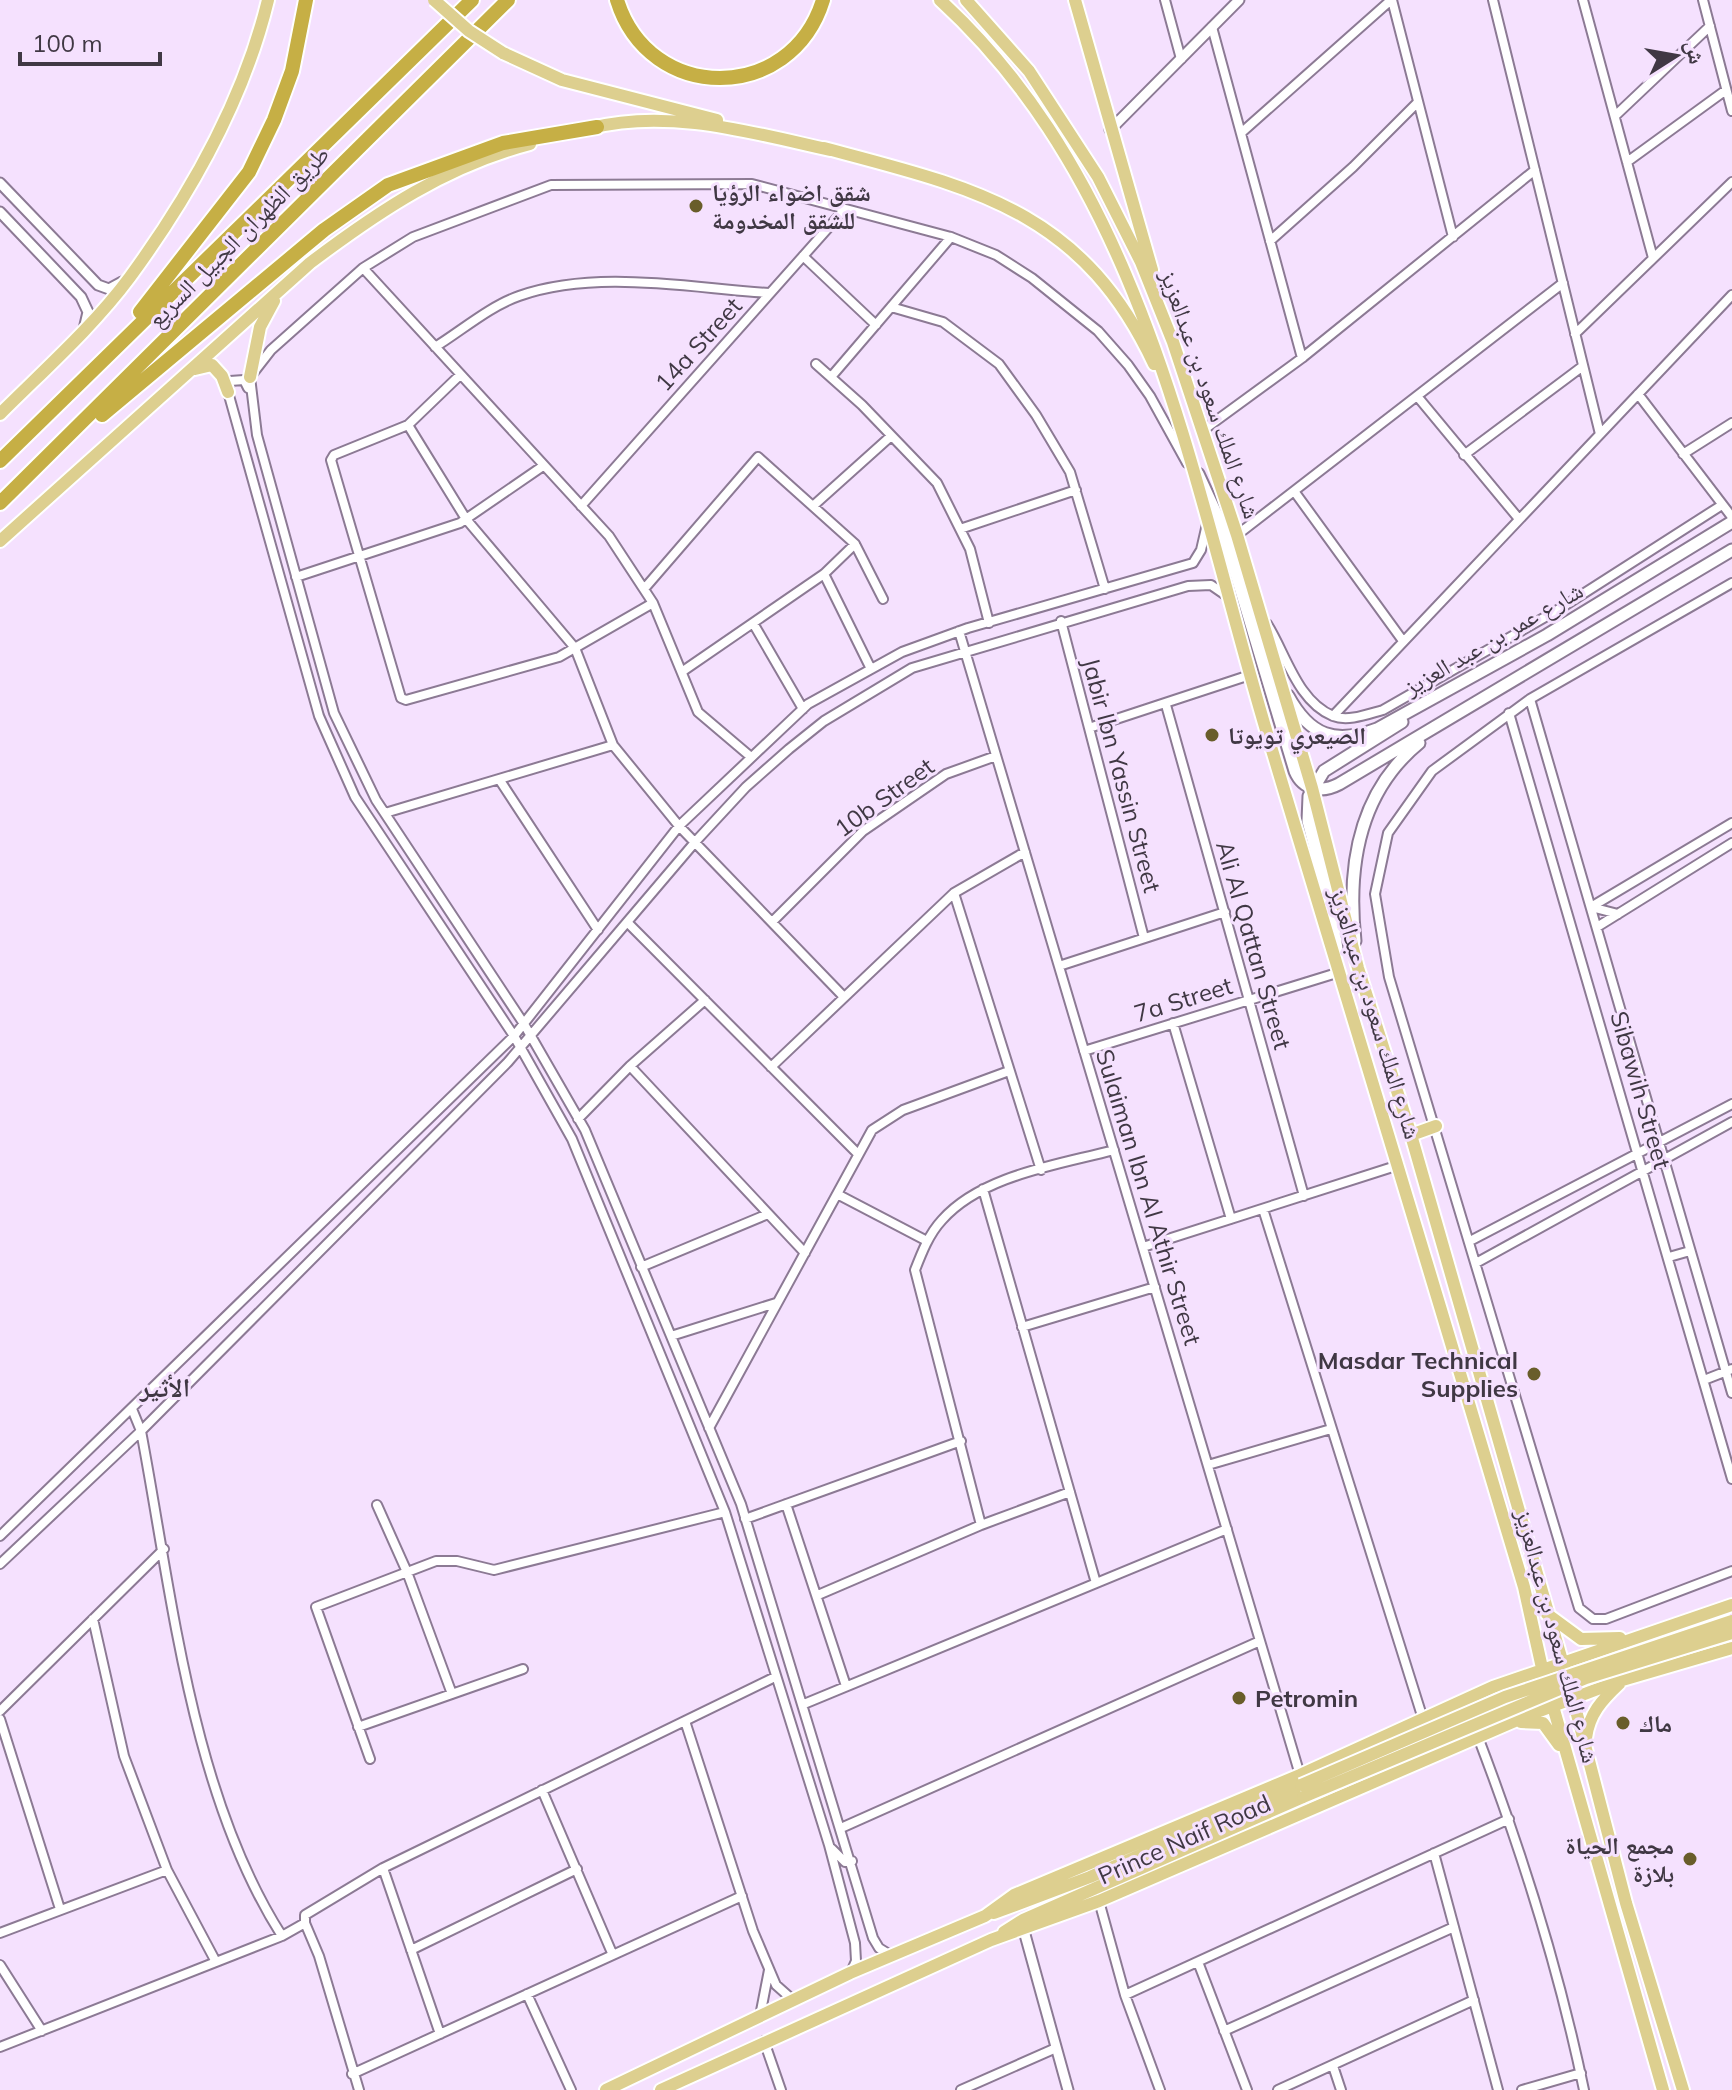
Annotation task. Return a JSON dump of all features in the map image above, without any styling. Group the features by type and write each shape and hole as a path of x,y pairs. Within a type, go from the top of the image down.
{"highway":[{"path":"110,352 249,172 292,71 306,0"},
{"name":"طريق الظهران الجبيل السريع","path":"0,461 472,0"},
{"name":"طريق الظهران الجبيل السريع","path":"0,503 508,0"},
{"path":"617,0 636,39 656,57 671,67 714,79 753,74 787,56 816,24 823,0"},
{"path":"27,476 360,202 388,185 461,155 548,132 597,127"}],"main road":[{"path":"0,414 84,329 128,278 205,159 235,94 268,0"},
{"path":"434,0 469,31 503,53 562,80 944,179 982,193 1026,215 1059,238 1090,267 1151,357 1181,427"},
{"name":"شارع الملك سعود بن عبدالعزيز","path":"940,0 1018,87 1063,152 1122,268 1160,360 1195,466 1202,503 1250,675 1524,1587 1542,1668 1663,2090"},
{"name":"شارع الملك سعود بن عبدالعزيز","path":"966,0 1029,71 1098,177 1141,262 1173,342 1237,535 1312,788 1358,968 1411,1135 1586,1745 1626,1903 1683,2090"},
{"path":"1075,0 1173,342"},
{"path":"0,541 283,287 341,240 407,194 511,149 597,127 676,122 720,126 830,150"},
{"path":"250,377 260,327 283,287"},
{"path":"189,371 212,365 222,376 228,392"},
{"path":"1195,466 1221,524 1298,779 1312,788 1324,790 1339,784 1732,550"},
{"name":"شارع عمر بن عبد العزيز","path":"1282,686 1308,724 1338,737 1377,729 1432,701 1732,520"},
{"path":"1340,972 1331,908 1308,821 1307,805 1312,788 1324,771 1380,738 1432,701"},
{"path":"1358,968 1351,884 1362,827 1394,768 1444,722"},
{"path":"1411,1135 1436,1126"},
{"path":"1493,1687 1529,1663 1533,1656 1524,1587"},
{"path":"991,1940 1023,1920 1302,1786 1423,1719 1493,1687 1732,1605"},
{"path":"1547,1614 1581,1639 1643,1635"},
{"path":"606,2090 850,1973 985,1916 1090,1877 1505,1697 1582,1668 1732,1621"},
{"path":"1302,1786 1561,1688 1732,1633"},
{"name":"Prince Naif Road","path":"661,2090 691,2084 763,2041 991,1940 1024,1931 1099,1901 1553,1705 1623,1680 1732,1648"},
{"path":"1586,1745 1588,1724 1598,1704 1623,1680"},
{"path":"1510,1723 1534,1720 1543,1723 1570,1762"}],"street":[{"path":"1165,0 1181,59"},
{"path":"1110,130 1239,0"},
{"path":"1241,133 1391,0 1453,237"},
{"path":"1493,0 1600,434"},
{"path":"1583,0 1653,258"},
{"path":"1703,0 1732,111"},
{"path":"1615,116 1710,26"},
{"path":"1212,27 1302,358"},
{"path":"1627,162 1726,90"},
{"path":"1270,241 1353,167 1418,102"},
{"path":"1202,431 1302,358 1535,170"},
{"path":"1575,334 1732,182"},
{"path":"0,183 98,285 109,289 128,278"},
{"path":"893,1956 879,1948 873,1938 745,1519 578,1119 524,1024 385,813 334,713 257,435 249,392 250,377 271,350 363,268 413,237 551,185 752,184 951,237 996,255 1032,278 1098,331 1150,396 1176,440 1202,503"},
{"name":"14a Street","path":"581,506 845,209"},
{"path":"0,212 81,297 88,312 84,329"},
{"path":"831,377 951,237"},
{"path":"803,256 876,325"},
{"path":"363,268 609,536 653,603 698,712 751,757"},
{"path":"435,347 517,296 568,285 618,283 769,293"},
{"path":"1237,535 1563,283"},
{"path":"1333,716 1732,295"},
{"path":"891,307 943,322 999,364 1036,415 1070,472 1105,589"},
{"path":"816,364 937,483 970,549 989,623"},
{"path":"1464,455 1583,366"},
{"path":"460,375 408,425 342,452 331,460 362,555 398,694 406,700 559,657 653,603"},
{"path":"249,392 240,378 230,381 228,392 319,716 355,797 514,1036 572,1139 725,1512 829,1845 855,1943 856,1961 850,1973"},
{"path":"1638,394 1732,520"},
{"path":"1417,396 1519,519"},
{"path":"1683,454 1732,423"},
{"path":"408,425 466,519 575,648 613,745 679,826 843,996"},
{"path":"813,506 891,436"},
{"path":"644,589 758,457 855,544 883,599"},
{"path":"296,577 466,519 543,466"},
{"path":"960,529 1076,490"},
{"path":"1294,491 1403,641"},
{"path":"1258,610 1283,648 1301,690 1333,716 1352,718 1383,710 1623,569 1722,505"},
{"path":"0,1536 514,1036 679,826 803,709 902,652 959,631 1184,567 1198,559 1208,523"},
{"path":"683,671 824,574 855,544"},
{"path":"1184,567 1193,575 1188,586"},
{"path":"1616,592 1623,569"},
{"path":"824,574 871,669"},
{"path":"1732,583 1530,699 1432,771 1388,833 1375,894 1389,977 1579,1608 1593,1619 1606,1619 1732,1571"},
{"path":"0,1564 141,1431 521,1048 696,841 746,787 824,721 912,668 966,654 1061,621 1188,586 1211,585 1227,596"},
{"name":"Jabir Ibn Yassin Street","path":"1061,621 1144,938"},
{"path":"753,623 803,709"},
{"name":"Sulaiman Ibn Al Athir Street","path":"959,631 1302,1786"},
{"path":"1089,728 1250,675"},
{"name":"Sibawih Street","path":"1530,699 1690,1251 1729,1371 1732,1391"},
{"name":"Ali Al Qattan Street","path":"1166,705 1304,1196"},
{"name":"Sibawih Street","path":"1509,713 1645,1171 1732,1479"},
{"path":"385,813 613,745"},
{"name":"10b Street","path":"772,922 863,831 946,774 996,756"},
{"path":"499,779 598,930"},
{"path":"1591,907 1732,823"},
{"path":"1597,927 1732,843"},
{"path":"771,1067 954,893 1025,852"},
{"path":"954,893 1041,1170"},
{"path":"1591,907 1618,914"},
{"path":"1059,966 1225,912"},
{"path":"627,922 858,1154"},
{"name":"7a Street","path":"1084,1051 1340,972"},
{"path":"578,1119 630,1066 705,1000"},
{"path":"1173,1023 1231,1219"},
{"path":"630,1066 805,1253"},
{"path":"709,1428 872,1130 903,1110 1009,1071"},
{"path":"1470,1241 1732,1104"},
{"path":"1476,1263 1732,1122"},
{"path":"981,1525 915,1270 927,1241 958,1204 983,1189 1114,1150"},
{"path":"1143,1247 1399,1165"},
{"path":"983,1189 1096,1583"},
{"path":"837,1194 927,1241"},
{"path":"1263,1209 1423,1719"},
{"path":"641,1267 768,1214"},
{"path":"1669,1257 1690,1251"},
{"path":"1022,1327 1155,1287"},
{"path":"671,1336 777,1303"},
{"path":"1704,1380 1729,1371"},
{"path":"132,1409 141,1431 198,1730 251,1880 282,1936"},
{"path":"1208,1465 1331,1429"},
{"path":"745,1519 961,1441"},
{"path":"818,1595 981,1525 1070,1492"},
{"path":"786,1504 846,1686"},
{"path":"377,1505 407,1572 452,1694"},
{"path":"370,1759 316,1607 436,1561 457,1561 494,1570 725,1512"},
{"path":"804,1704 1227,1529"},
{"path":"0,1711 164,1549"},
{"path":"93,1619 124,1756 167,1870 216,1962"},
{"path":"841,1828 1260,1641"},
{"path":"358,1727 523,1669"},
{"path":"359,2090 305,1915 383,1868 775,1677"},
{"path":"0,1719 60,1909"},
{"path":"685,1721 769,1969 776,1985 794,2001"},
{"path":"1478,1737 1509,1819 1547,1940 1584,2090"},
{"path":"542,1790 612,1953"},
{"path":"1125,1995 1509,1819"},
{"path":"829,1845 849,1859"},
{"path":"1434,1853 1498,2090"},
{"path":"383,1868 440,2034"},
{"path":"411,1950 577,1869"},
{"path":"0,1933 167,1870"},
{"path":"352,2074 742,1896"},
{"path":"1099,1901 1125,1995 1160,2090"},
{"path":"0,2047 282,1936 305,1923"},
{"path":"1224,2031 1454,1927"},
{"path":"1024,1931 1068,2090"},
{"path":"1198,1962 1247,2090"},
{"path":"0,1965 42,2031"},
{"path":"760,2016 769,1969"},
{"path":"527,1994 571,2090"},
{"path":"1278,2090 1474,2000"},
{"path":"763,2041 781,2090"},
{"path":"961,2090 1056,2048"},
{"path":"1333,2066 1341,2090"},
{"path":"1522,2090 1581,2073"}],"place":[{"name":"شقق اضواء الرؤيا للشقق المخدومة","path":"696,206"},
{"name":"الصيعري تويوتا","path":"1212,735"},
{"name":"Masdar Technical Supplies","path":"1534,1374"},
{"name":"Petromin","path":"1239,1698"},
{"name":"ماك","path":"1623,1723"},
{"name":"مجمع الحياة بلازة","path":"1690,1859"}],"district":[{"name":"الأثير","path":"165,1387"}]}
